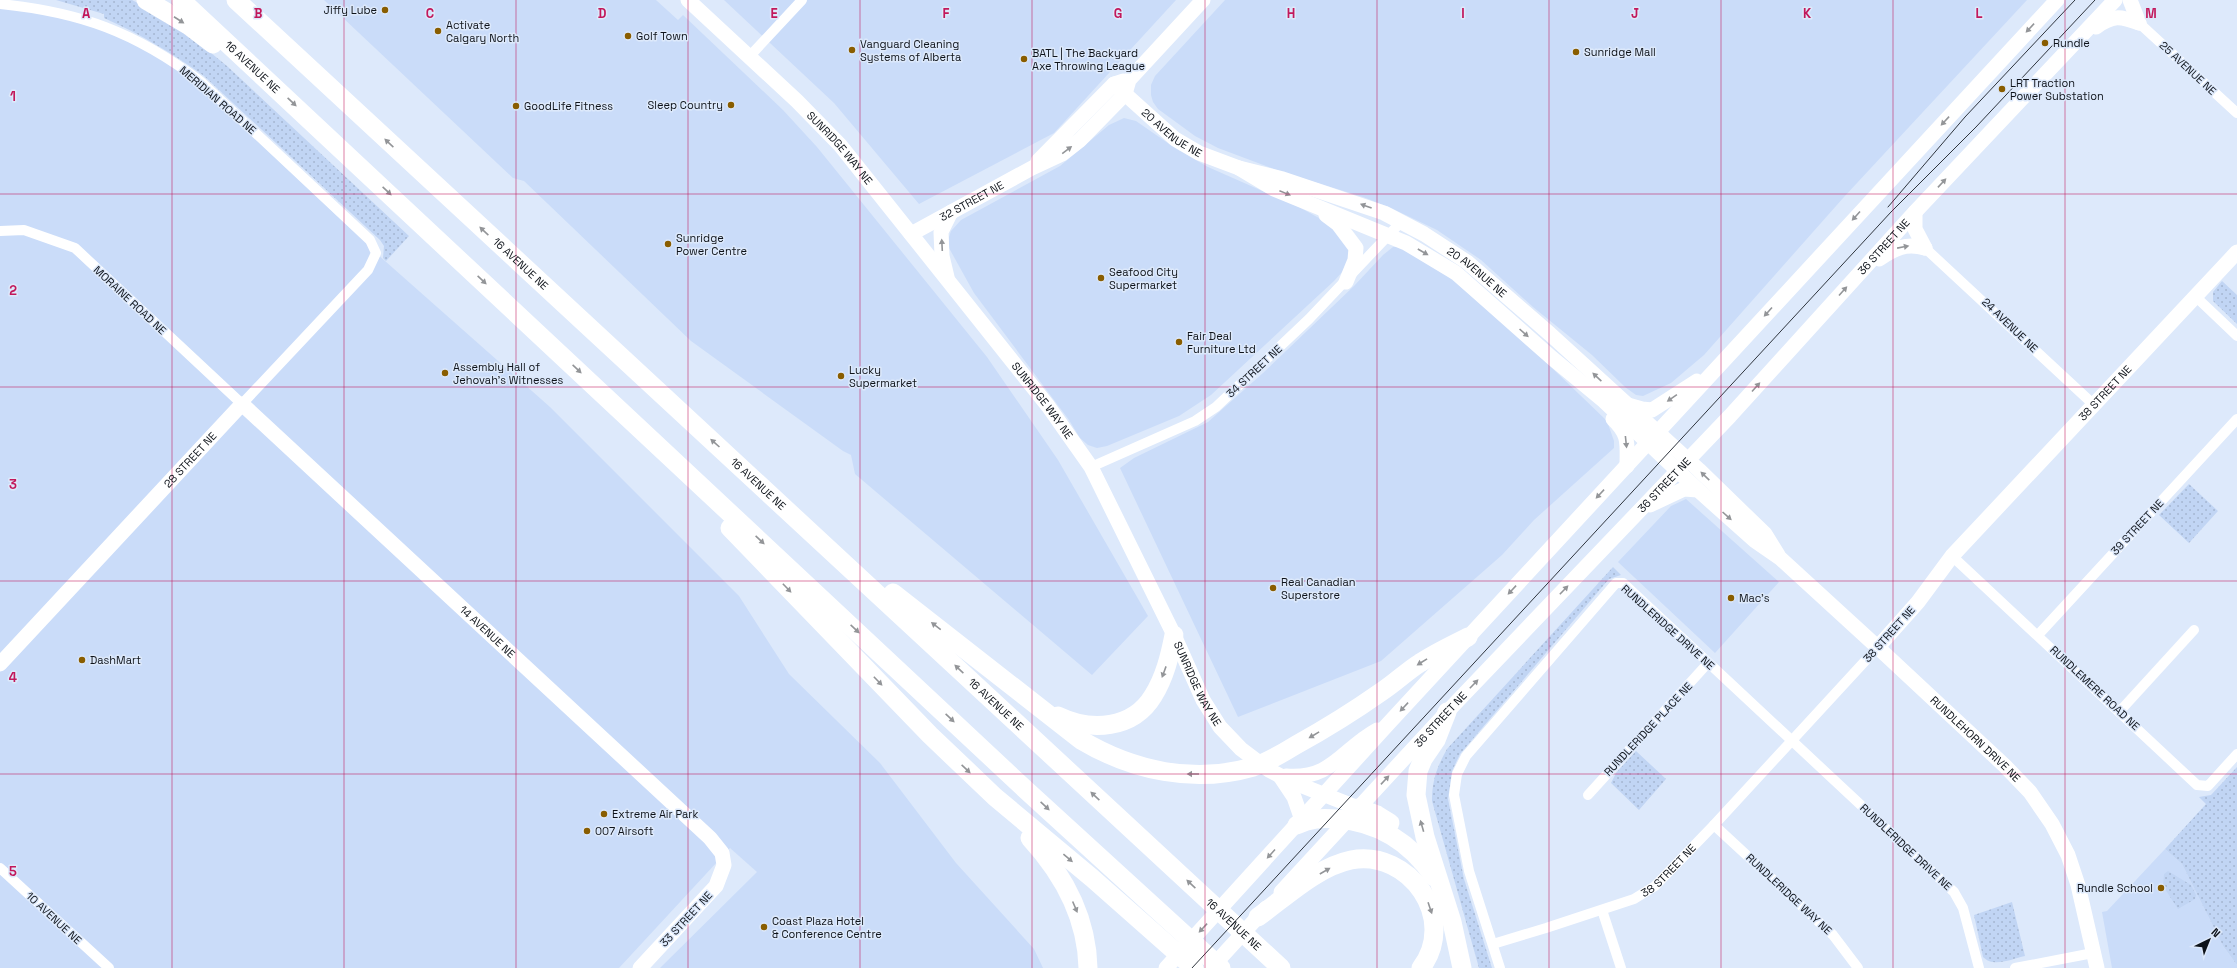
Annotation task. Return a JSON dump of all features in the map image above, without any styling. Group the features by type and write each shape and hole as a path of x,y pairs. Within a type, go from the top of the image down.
{"highway":[{"path":"146,0 188,25 239,65 264,76"},
{"name":"16 AVENUE NE","path":"181,0 1026,790 1221,968"},
{"name":"16 AVENUE NE","path":"236,0 538,282 764,489 1281,968"},
{"path":"241,0 280,41"},
{"path":"764,489 780,495 877,580 1081,740 1098,751 1127,763 1156,771 1182,774 1231,772 1254,766 1272,759 1303,742 1383,691 1420,662 1468,637"},
{"path":"721,504 729,527 930,735 995,797 1092,878 1194,968"},
{"path":"1032,703 1071,722 1084,725 1107,726 1129,718 1147,704 1158,688 1174,635"},
{"path":"1447,712 1436,740 1423,760 1416,784 1420,820 1439,876 1462,968"},
{"path":"995,797 1015,823 1048,859 1060,875 1081,922 1088,968"},
{"path":"1299,822 1353,814 1377,815 1409,838 1429,859 1439,876"},
{"path":"1353,814 1404,844 1428,867 1445,898"},
{"path":"1258,917 1311,879 1342,862 1364,859 1386,862 1398,867 1416,882 1430,905 1433,916 1433,942 1422,968"},
{"path":"1225,916 1245,927 1292,968"}],"street":[{"name":"SUNRIDGE WAY NE","path":"688,0 798,101 840,145 1048,406 1091,467 1174,635 1203,700 1220,726 1241,749 1260,765 1324,795 1353,814"},
{"path":"749,56 802,0"},
{"name":"32 STREET NE","path":"911,234 1032,168 1123,86 1203,0"},
{"path":"1166,968 1240,889 1299,822 1468,637 2057,0"},
{"name":"36 STREET NE","path":"1211,968 1447,712 1683,466 1915,212 2115,0"},
{"path":"2130,0 2139,23"},
{"name":"MERIDIAN ROAD NE","path":"0,4 55,11 98,23 123,33 178,65 200,81 370,240 376,253"},
{"path":"2078,40 2108,19 2122,18 2139,23"},
{"name":"25 AVENUE NE","path":"2139,23 2237,113"},
{"name":"20 AVENUE NE","path":"1123,86 1175,139 1199,153 1239,168 1283,179 1384,212 1445,247 1484,276 1625,404 1653,437"},
{"name":"20 AVENUE NE","path":"1239,168 1274,189 1422,251 1456,273 1588,389 1653,437 1668,451"},
{"path":"1314,206 1338,224 1356,248 1355,260 1346,282"},
{"path":"948,280 942,256 941,232 951,212"},
{"path":"1915,212 1915,229 1925,248"},
{"name":"34 STREET NE","path":"1091,467 1195,421 1216,407 1346,282 1377,245 1401,222"},
{"name":"MORAINE ROAD NE","path":"0,231 24,230 75,248 242,404"},
{"path":"1860,272 1894,249 1907,245 1925,248"},
{"name":"24 AVENUE NE","path":"1925,248 2093,404"},
{"name":"38 STREET NE","path":"1493,944 1634,900 1655,886 1714,825 1914,607 1952,556 2237,252"},
{"name":"28 STREET NE","path":"0,664 368,270 376,253"},
{"path":"2195,296 2237,336"},
{"path":"1625,404 1652,410 1716,369"},
{"path":"1588,389 1600,407 1617,423 1625,434 1628,441 1626,466"},
{"name":"14 AVENUE NE","path":"242,404 710,838 722,853 724,865"},
{"name":"39 STREET NE","path":"2038,635 2237,419"},
{"name":"RUNDLEHORN DRIVE NE","path":"1668,451 1683,466 1766,534 1780,558"},
{"name":"RUNDLEHORN DRIVE NE","path":"1683,466 1698,490 1754,540 1780,558 1878,647 2005,766 2030,792 2052,824 2068,855 2078,885 2097,968"},
{"path":"1642,508 1684,488 1698,490"},
{"name":"RUNDLEMERE ROAD NE","path":"1952,556 2197,785 2208,786 2237,754"},
{"name":"RUNDLERIDGE DRIVE NE","path":"1500,968 1469,872 1454,795 1457,774 1466,756 1616,583 1623,584 1954,892 1963,908 1979,968"},
{"path":"2120,712 2194,630"},
{"name":"RUNDLERIDGE PLACE NE","path":"1588,795 1708,663"},
{"path":"1279,775 1300,776 1324,770 1361,738 1388,724"},
{"path":"1279,775 1294,797 1299,822"},
{"name":"RUNDLERIDGE WAY NE","path":"1714,825 1833,935 1858,968"},
{"name":"33 STREET NE","path":"640,968 716,886 724,865"},
{"name":"10 AVENUE NE","path":"0,868 109,968"},
{"path":"1602,910 1620,968"},
{"path":"2015,968 2094,953"}],"shaded area":[{"path":"56,0 132,0 173,22 227,66 409,236 386,261 383,258 384,246 380,240 204,76 156,44 104,18 104,14"},
{"name":"Sunridge Power Centre","path":"324,0 656,0 678,20 683,15 783,110 817,147 987,357 1058,460 1148,616 1092,675 855,474 851,455 843,451 691,341 524,181 513,178"},
{"path":"724,0 1176,0 1054,133 919,204 834,103"},
{"path":"1225,0 2027,0 1844,197 1704,355 1671,383 1643,396 1636,395 1625,387 1592,355 1533,307 1481,260 1437,230 1391,208 1363,197 1282,172 1218,148 1195,136 1158,109 1153,102 1151,95 1151,85 1155,76"},
{"path":"0,4 98,23 178,65 376,253 550,407 739,596 789,674 880,763 956,863 1034,949 1043,968 660,968 757,872 730,848 619,968 0,968"},
{"path":"1124,118 1136,121 1175,148 1208,167 1299,207 1337,228 1352,250 1344,270 1334,281 1211,395 1179,416 1107,446 1097,448 1088,445 1080,438 1069,420 974,293 949,248 949,237 951,231 961,220 1060,166 1109,125"},
{"path":"1393,247 1399,247 1436,266 1525,342 1607,421 1614,441 1614,448 1534,520 1502,555 1381,661 1238,717 1120,468 1134,458 1208,422 1263,373 1354,286 1383,255"},
{"path":"2222,281 2237,295 2237,324 2213,301 2213,292"},
{"path":"2189,484 2218,511 2189,543 2159,515"},
{"path":"1686,499 1779,582 1715,653 1618,562 1671,506"},
{"path":"1613,567 1621,575 1609,579 1460,754 1452,771 1448,799 1464,879 1492,968 1479,968 1432,801 1433,787 1440,762 1447,749"},
{"path":"1636,751 1666,779 1639,810 1611,783 1616,773"},
{"path":"2237,767 2237,965 2223,946 2182,864 2165,849 2206,804 2199,797 2211,795"},
{"name":"Rundle School","path":"2165,849 2182,864 2223,946 2237,965 2237,968 2112,968 2102,912 2107,911"},
{"path":"2168,871 2191,885 2196,895 2195,899 2178,909 2163,886 2164,874"},
{"path":"2012,902 2025,956 2003,962 1992,962 1983,957 1974,915"}],"tram line":[{"path":"1888,207 1965,117 2075,0"},
{"path":"1192,968 1891,212 1976,127 2095,0"}],"place":[{"name":"Jiffy Lube","path":"385,10"},
{"name":"Activate Calgary North","path":"438,31"},
{"name":"Golf Town","path":"628,36"},
{"name":"Rundle","path":"2045,43"},
{"name":"Vanguard Cleaning Systems of Alberta","path":"852,50"},
{"name":"Sunridge Mall","path":"1576,52"},
{"name":"BATL | The Backyard Axe Throwing League","path":"1024,59"},
{"name":"LRT Traction Power Substation","path":"2002,89"},
{"name":"Sleep Country","path":"731,105"},
{"name":"GoodLife Fitness","path":"516,106"},
{"name":"Sunridge Power Centre","path":"668,244"},
{"name":"Seafood City Supermarket","path":"1101,278"},
{"name":"Fair Deal Furniture Ltd","path":"1179,342"},
{"name":"Assembly Hall of Jehovah's Witnesses","path":"445,373"},
{"name":"Lucky Supermarket","path":"841,376"},
{"name":"Real Canadian Superstore","path":"1273,588"},
{"name":"Mac's","path":"1731,598"},
{"name":"DashMart","path":"82,660"},
{"name":"Extreme Air Park","path":"604,814"},
{"name":"007 Airsoft","path":"587,831"},
{"name":"Rundle School","path":"2161,888"},
{"name":"Coast Plaza Hotel & Conference Centre","path":"764,927"}]}
